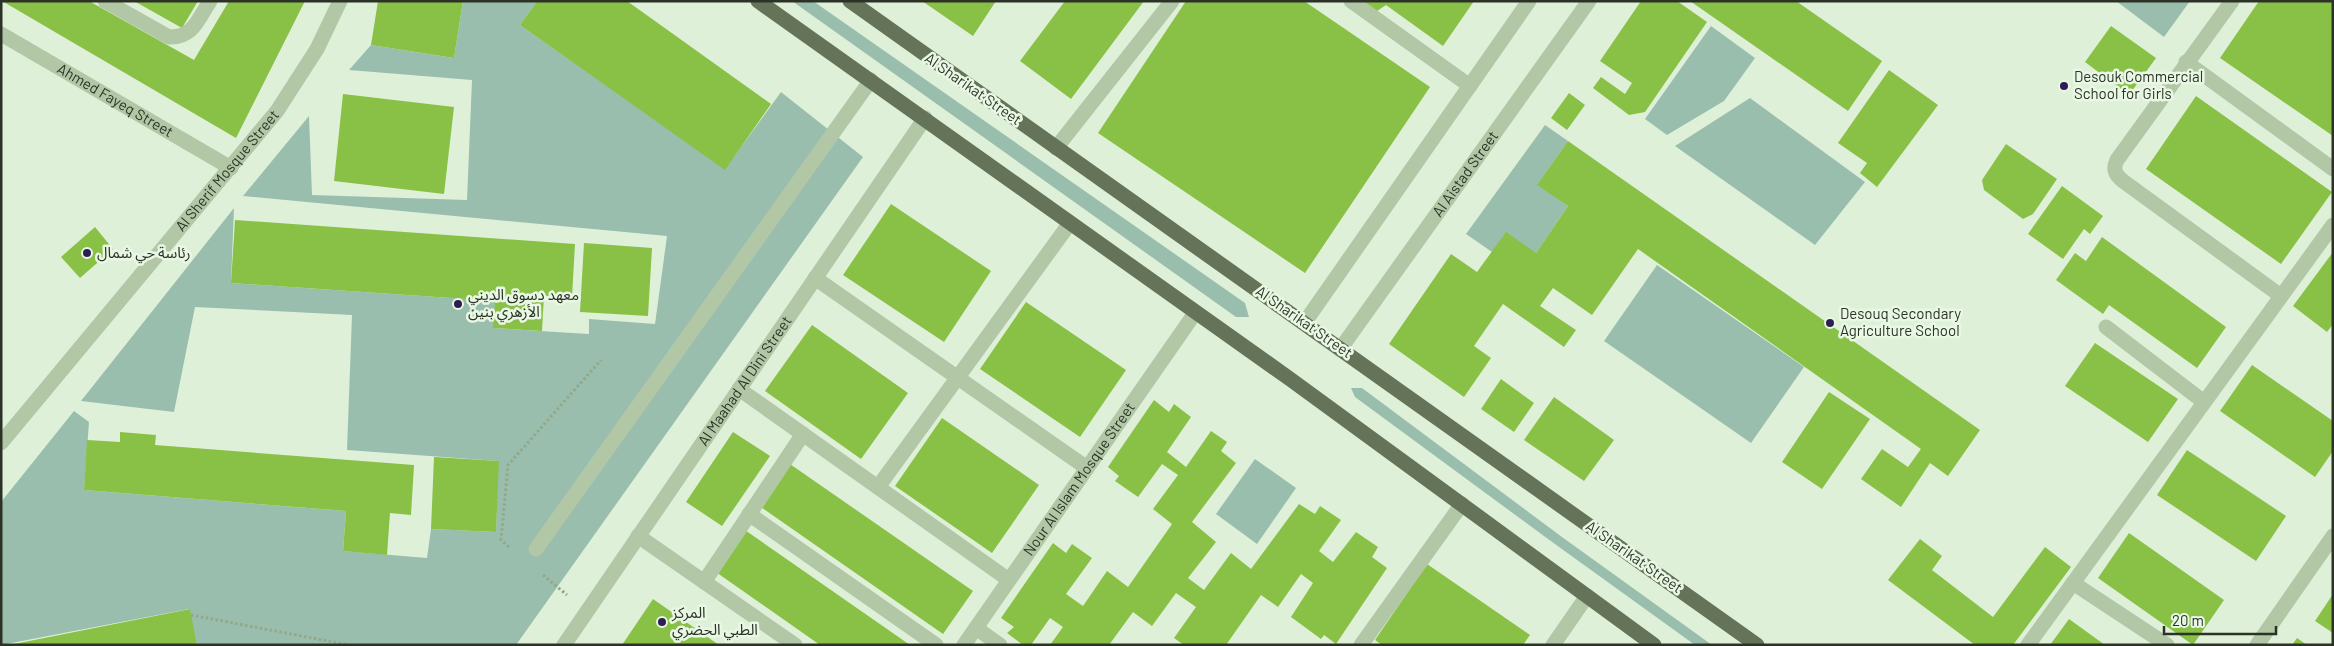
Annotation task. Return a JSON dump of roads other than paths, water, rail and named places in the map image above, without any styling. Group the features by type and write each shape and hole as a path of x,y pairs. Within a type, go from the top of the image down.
{"main road":[{"path":"758,1 1462,504 1654,645"},
{"name":"Al Sharikat Street","path":"850,1 1305,322 1757,645"}],"street":[{"path":"106,1 169,37 185,35 192,30 210,1"},
{"name":"Al Sherif Mosque Street","path":"1,443 266,126 293,88 317,49 340,1"},
{"path":"1056,148 1172,1"},
{"path":"1351,1 1470,86"},
{"path":"1305,322 1529,1"},
{"name":"Al Aistad Street","path":"1341,348 1589,1"},
{"path":"2232,1 2186,62 2114,165 2116,176 2281,296"},
{"name":"Ahmed Fayeq Street","path":"1,34 231,168"},
{"path":"2186,62 2333,168"},
{"path":"536,549 870,80"},
{"name":"Al Maahad Al Dini Street","path":"564,645 924,118"},
{"path":"878,487 1070,223"},
{"path":"2028,645 2333,224"},
{"path":"815,278 1087,468"},
{"name":"Nour Al Islam Mosque Street","path":"964,645 1196,313"},
{"path":"2106,327 2204,402"},
{"path":"739,389 1009,580"},
{"path":"704,582 803,434"},
{"path":"1361,645 1462,504"},
{"path":"749,514 936,645"},
{"path":"638,536 795,645"},
{"path":"2257,645 2333,536"},
{"path":"2073,582 2167,645"},
{"path":"1553,645 1587,596"},
{"path":"976,628 1000,645"}],"place":[{"name":"Desouk Commercial School for Girls","path":"2064,86"},
{"name":"رئاسة حي شمال","path":"87,253"},
{"name":"معهد دسوق الديني الأزهري بنين","path":"458,304"},
{"name":"Desouq Secondary Agriculture School","path":"1830,323"},
{"name":"المركز الطبي الحضري","path":"662,622"}]}
